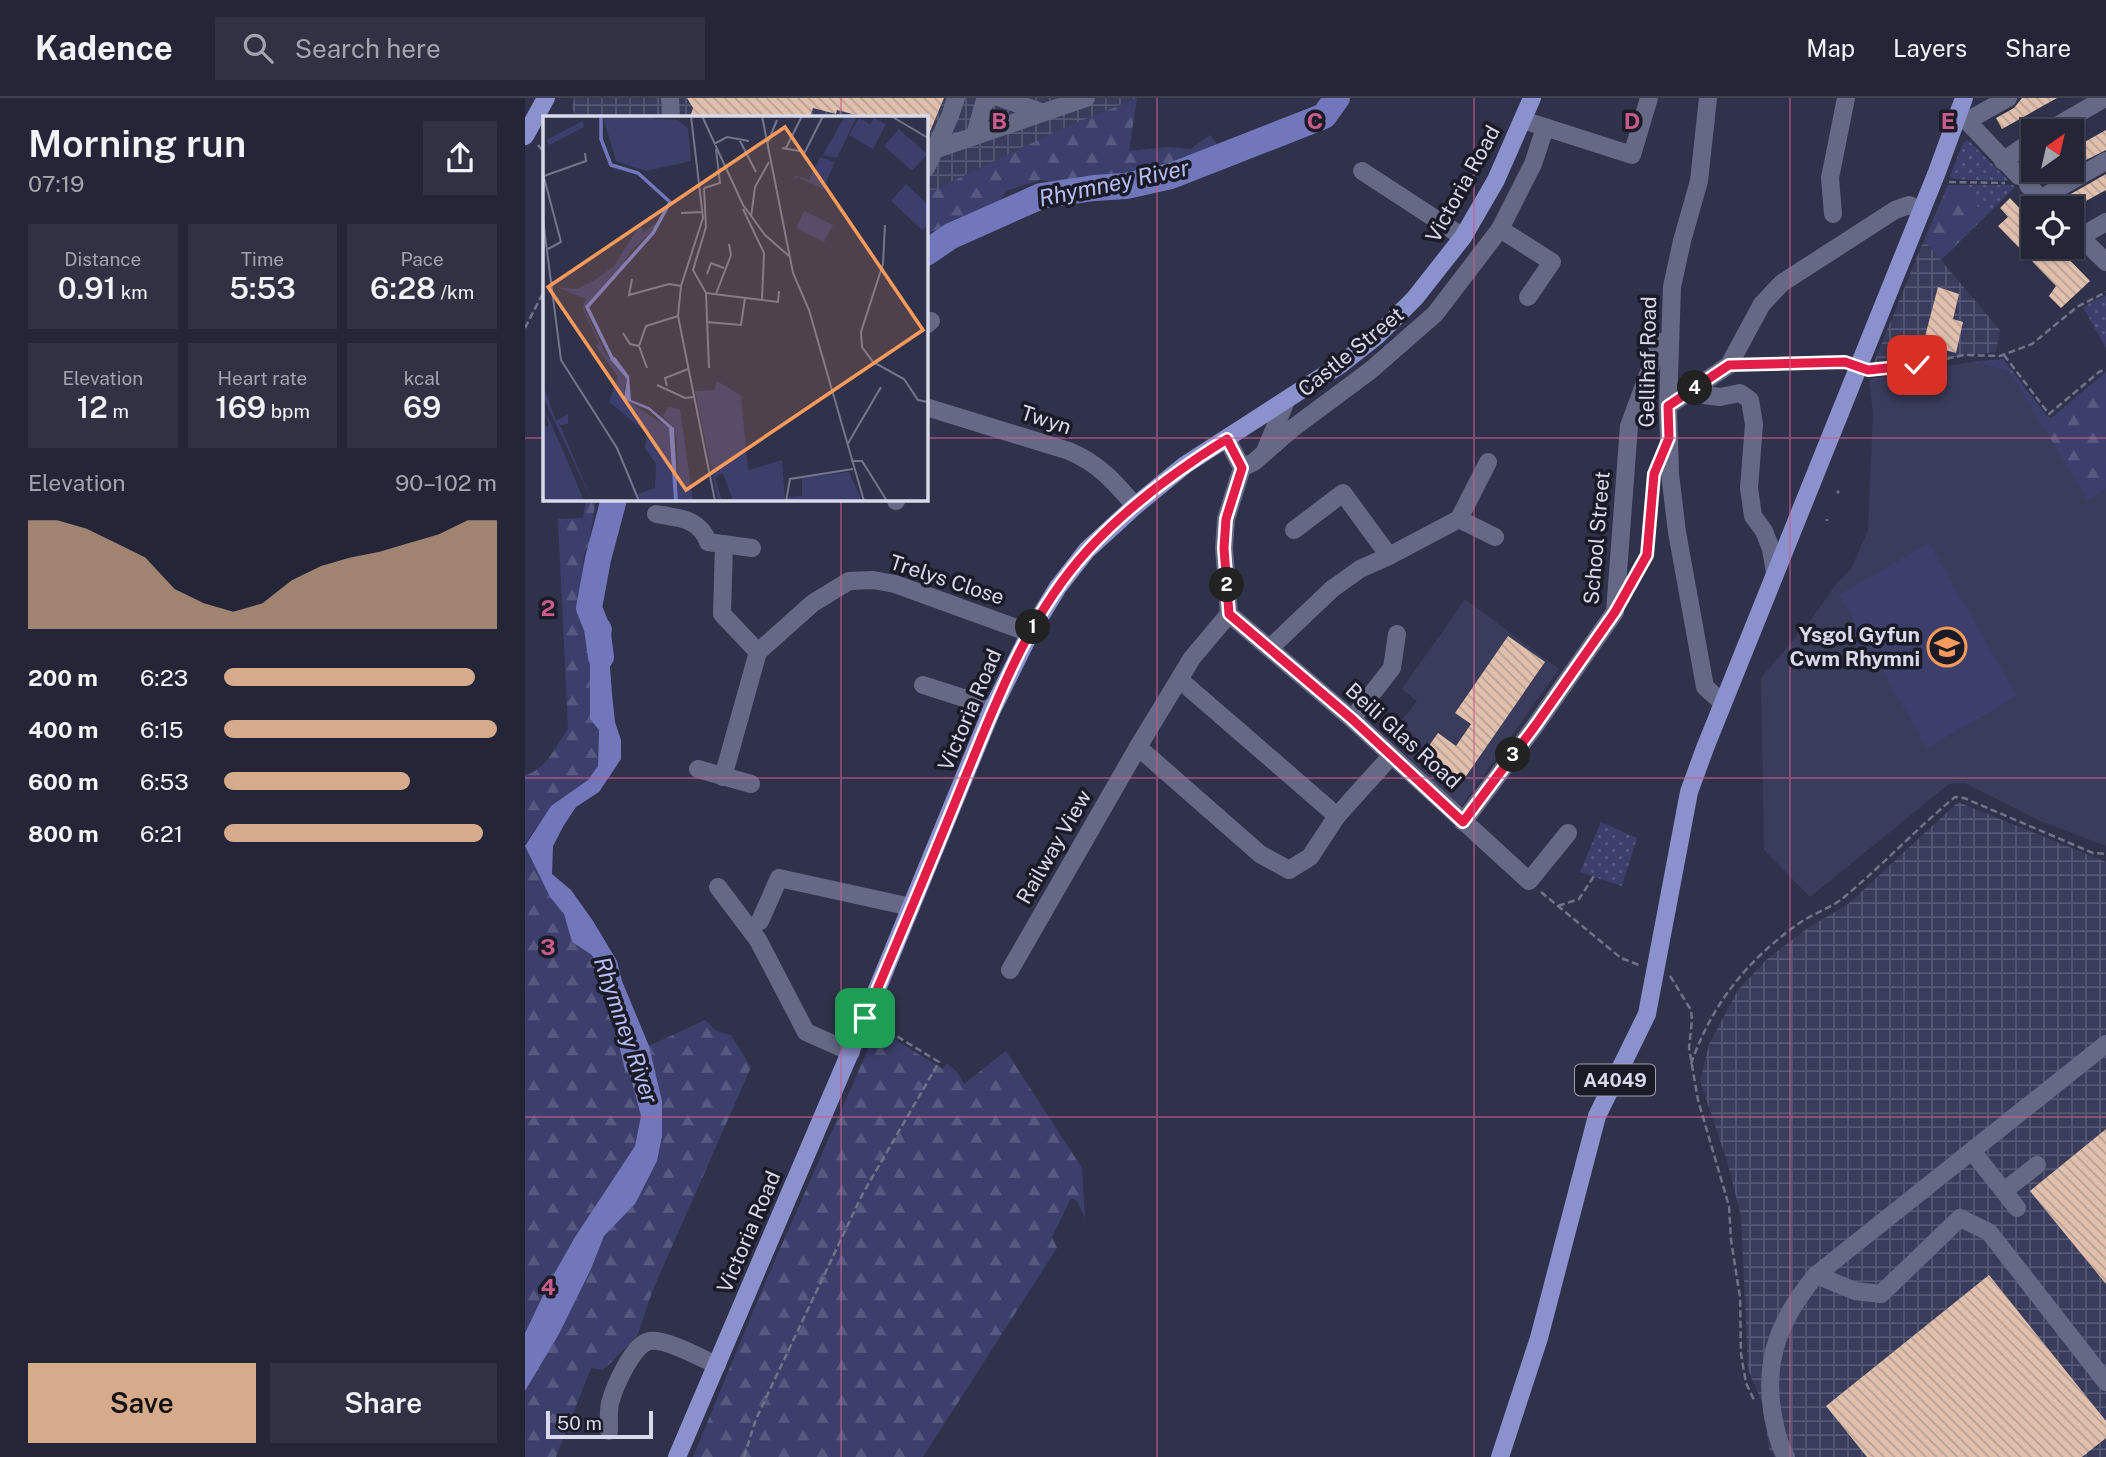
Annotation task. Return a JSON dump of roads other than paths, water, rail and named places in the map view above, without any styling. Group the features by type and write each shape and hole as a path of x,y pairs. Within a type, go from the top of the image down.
{"main road":[{"path":"525,136 546,98"},
{"name":"Victoria Road","path":"677,1457 851,1052 991,712 1030,633 1058,587 1087,550 1185,465 1340,365 1378,335 1415,298 1463,237 1496,180 1532,98"},
{"name":"A4049","path":"1500,1457 1539,1338 1597,1116 1647,1014 1689,792 1921,210 1962,119 1964,98"}],"street":[{"path":"670,98 671,116"},
{"path":"927,166 956,98"},
{"path":"975,135 984,103 990,98"},
{"path":"1000,98 1041,112"},
{"path":"935,150 1086,98"},
{"path":"1523,120 1632,155 1649,98"},
{"name":"Gellihaf Road","path":"1708,98 1699,181 1672,287 1668,406 1670,474 1677,532 1705,687 1723,704"},
{"path":"1833,214 1830,178 1846,98"},
{"path":"2008,98 1962,119 2003,160 2019,181 2037,196"},
{"path":"2069,119 2105,98"},
{"name":"Castle Street","path":"1242,468 1254,462 1331,398 1371,370 1435,314 1500,229 1533,164 1545,128"},
{"path":"2003,160 2021,148"},
{"path":"2049,196 2106,161"},
{"path":"1362,171 1463,237"},
{"path":"1668,406 1729,365 1762,304 1781,283 1895,209 1909,205 1921,210"},
{"path":"2084,230 2106,222"},
{"path":"1500,229 1552,262 1528,297"},
{"path":"2084,241 2106,262"},
{"name":"School Street","path":"1463,822 1615,612 1629,426 1660,342"},
{"path":"1687,393 1720,397 1740,393 1749,400 1754,424 1749,488 1753,516 1764,531 1775,573"},
{"path":"1265,452 1286,401"},
{"name":"Twyn","path":"927,413 1069,451 1089,460 1112,479 1135,506"},
{"path":"1227,439 1242,468 1226,519 1224,548 1229,614"},
{"path":"1270,648 1332,589 1360,569 1459,519 1488,462"},
{"path":"1294,530 1343,493 1389,556"},
{"path":"656,514 697,524 716,543 722,614 758,652 723,777"},
{"path":"1459,519 1495,537"},
{"path":"716,543 752,548"},
{"name":"Trelys Close","path":"758,652 813,603 849,581 873,580 895,584 1030,633"},
{"name":"Beili Glas Road","path":"1229,614 1352,719 1529,881 1568,833"},
{"name":"Railway View","path":"1010,970 1192,658 1229,614"},
{"path":"1352,719 1392,668 1397,634"},
{"path":"1179,680 1338,816"},
{"path":"923,685 973,701 991,712"},
{"path":"1138,747 1260,853 1289,870 1310,858 1338,816 1391,756"},
{"path":"698,769 751,784"},
{"path":"759,921 779,878 911,907"},
{"path":"718,887 758,940 806,1032 851,1052"},
{"path":"1786,1457 1775,1426 1770,1372 1775,1344 1798,1297 1816,1275 2106,1044"},
{"path":"1972,1151 2017,1208"},
{"path":"2004,1191 2038,1166"},
{"path":"1816,1275 1855,1291 1881,1294 1960,1219 1989,1232 2106,1382"},
{"path":"609,1431 609,1407 614,1391 623,1371 643,1344 651,1341 662,1343 717,1366"}],"water":[{"path":"609,621 612,628 609,654 612,694 615,722 621,740 621,759 599,792 576,807 564,825 553,846 552,874 571,890 617,961 622,981 649,1046 662,1101 662,1136 657,1161 635,1204 604,1236 559,1334 525,1391 525,1333 575,1237 635,1146 641,1116 630,1075 625,1070 602,976 592,955 572,942 564,914 550,897 525,846 551,806 588,780 598,766 599,730 590,719 590,646 583,622"}],"waterway":[{"name":"Rhymney River","path":"927,252 951,236 1041,196 1126,186 1171,176 1324,116 1337,98"},
{"name":"Rhymney River","path":"601,657 597,628 589,608 598,559 614,500"}],"place":[{"name":"Ysgol Gyfun Cwm Rhymni","path":"1947,647"}]}
